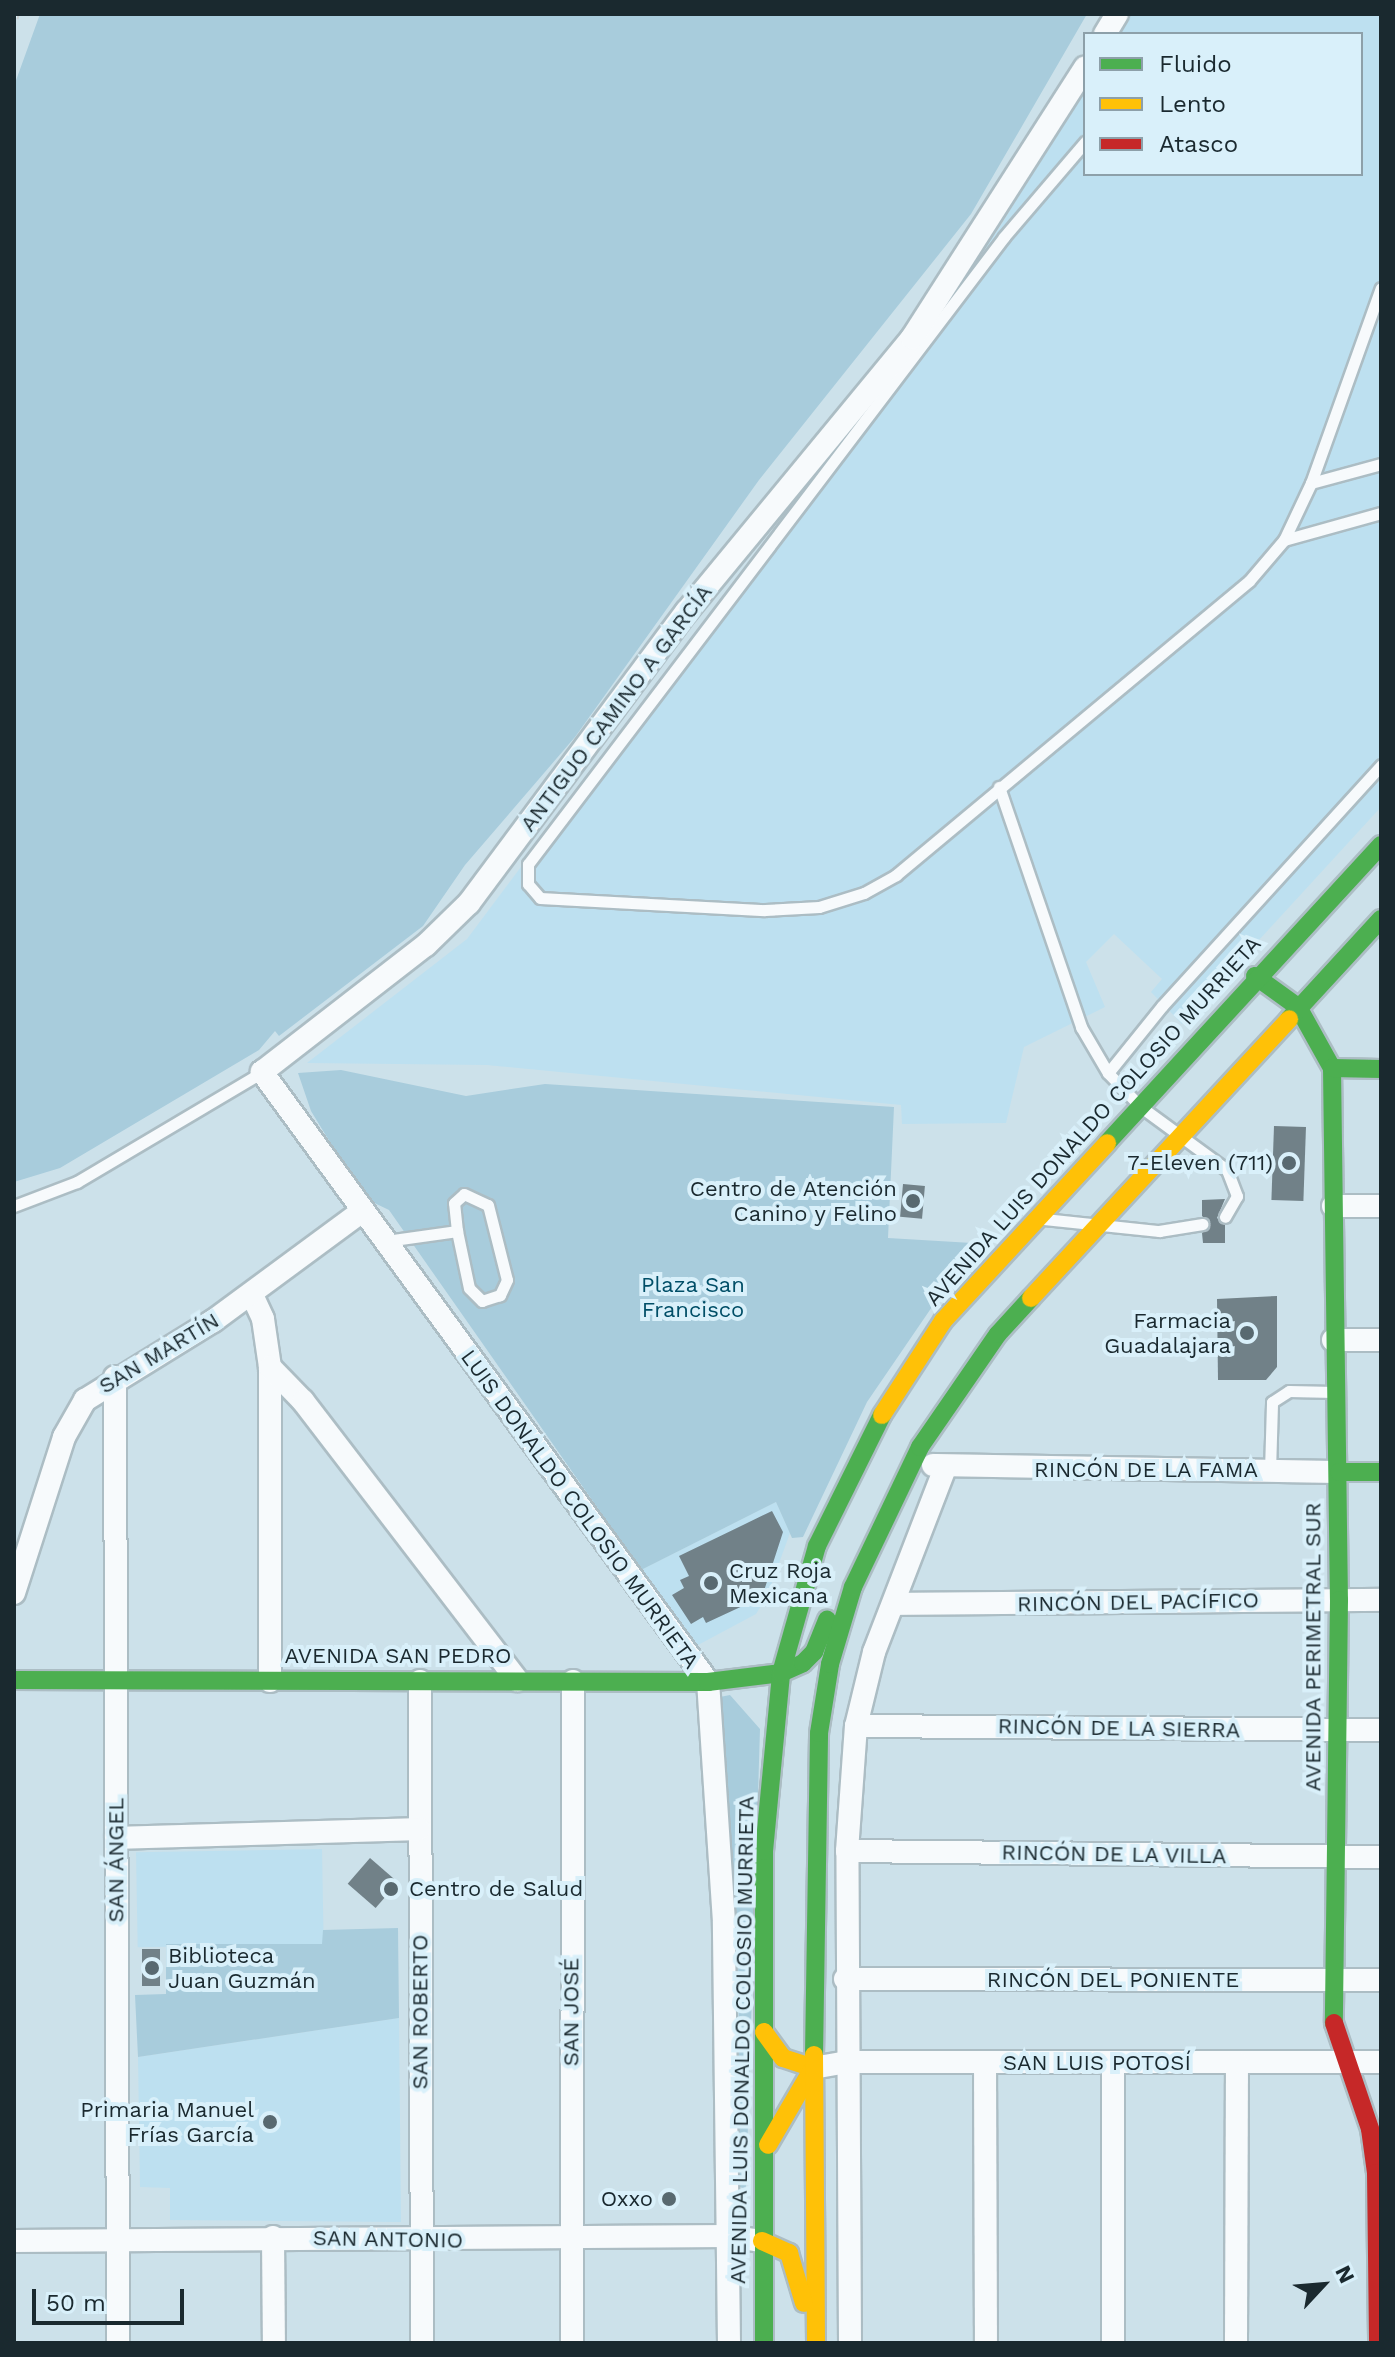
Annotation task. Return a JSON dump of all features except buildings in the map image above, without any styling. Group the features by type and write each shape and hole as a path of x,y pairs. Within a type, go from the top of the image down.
{"main road":[{"name":"AVENIDA LUIS DONALDO COLOSIO MURRIETA","path":"764,2343 764,1851 781,1673 817,1546 888,1404 943,1321 1141,1107 1255,976 1381,845"},
{"path":"816,2334 813,2068 819,1733 830,1664 853,1587 912,1460 998,1334 1381,919"},
{"name":"AVENIDA PERIMETRAL SUR","path":"1255,976 1298,1007 1332,1068 1333,1340 1339,1472 1334,2029 1343,2063 1367,2118 1376,2173 1378,2343"},
{"path":"1332,1068 1381,1069"},
{"name":"RINCÓN DE LA FAMA","path":"1339,1472 1381,1472"},
{"path":"781,1673 809,1659 831,1611 853,1587"},
{"name":"AVENIDA SAN PEDRO","path":"14,1680 708,1682 781,1673"},
{"path":"764,2032 783,2058 813,2068"},
{"path":"765,2151 813,2068"},
{"path":"762,2241 789,2253 816,2334"}],"street":[{"path":"1106,32 1117,14"},
{"name":"ANTIGUO CAMINO A GARCÍA","path":"262,1072 426,945 469,903 687,611 912,338 1083,71"},
{"name":"LUIS DONALDO COLOSIO MURRIETA","path":"262,1072 382,1241 708,1682 724,1922 729,2343"},
{"path":"1333,1206 1381,1206"},
{"name":"SAN MARTÍN","path":"14,1593 72,1415 115,1377 252,1295 361,1212"},
{"path":"252,1295 263,1319 270,1367 270,1681"},
{"path":"1333,1340 1381,1340"},
{"path":"270,1367 303,1401 517,1680"},
{"name":"SAN ÁNGEL","path":"115,1377 118,2343"},
{"name":"RINCÓN DE LA FAMA","path":"912,1460 945,1468 1339,1472"},
{"path":"850,2343 845,1979 847,1851 856,1726 874,1652 945,1468"},
{"name":"RINCÓN DEL PACÍFICO","path":"894,1604 1381,1600"},
{"name":"SAN ROBERTO","path":"420,1681 422,2343"},
{"name":"SAN JOSÉ","path":"572,2343 569,2239 573,1681"},
{"name":"RINCÓN DE LA SIERRA","path":"856,1726 1381,1730"},
{"path":"116,1838 419,1829"},
{"name":"RINCÓN DE LA VILLA","path":"847,1851 1381,1857"},
{"name":"RINCÓN DEL PONIENTE","path":"845,1979 1381,1980"},
{"name":"SAN LUIS POTOSÍ","path":"813,2068 848,2062 1381,2062"},
{"path":"1113,2063 1113,2343"},
{"path":"1236,2343 1237,2063"},
{"path":"985,2064 986,2343"},
{"name":"SAN ANTONIO","path":"14,2241 273,2237 421,2241 729,2236 762,2241"},
{"path":"273,2237 274,2343"}],"lane":[{"path":"1083,144 1004,237 528,864 528,884 540,898 765,910 819,907 864,893 896,875 1249,581 1284,540 1311,483 1381,288"},
{"path":"1311,483 1381,464"},
{"path":"1284,540 1381,513"},
{"path":"1108,1073 1162,1006 1381,765"},
{"path":"999,787 1081,1027 1108,1073 1141,1107 1178,1138 1217,1161 1235,1185 1236,1205 1225,1217"},
{"name":"ANTIGUO CAMINO A GARCÍA","path":"14,1206 77,1182 262,1072"},
{"path":"457,1197 484,1200 507,1280 500,1295 482,1301 469,1288 457,1231 457,1197"},
{"path":"1036,1219 1159,1231 1202,1224"},
{"path":"382,1241 457,1231"},
{"path":"1270,1471 1272,1402 1289,1391 1334,1392"}],"shaded area":[{"path":"1130,14 1381,14 1381,807 1182,1024 1151,992 1162,979 1114,934 1086,962 1105,1007 1024,1047 1006,1123 902,1124 901,1105 487,1065 307,1063 467,939 998,230 1083,90 1083,176 1363,176 1363,32 1118,32"},
{"name":"Cruz Roja Mexicana","path":"776,1502 790,1533 767,1596 756,1614 698,1645 641,1570"},
{"path":"322,1849 324,1944 138,1947 136,1852"},
{"name":"Primaria Manuel Frías García","path":"399,2018 401,2222 170,2220 170,2188 140,2187 138,2057"}],"green space":[{"path":"40,14 1087,14 971,214 759,480 575,737 465,865 423,926 279,1036 275,1031 259,1050 60,1168 14,1182 14,86"},
{"name":"Plaza San Francisco","path":"341,1070 466,1096 545,1084 894,1107 888,1238 972,1243 977,1254 934,1304 867,1402 803,1537 792,1538 776,1502 641,1570 389,1210 364,1198 311,1111 298,1073"},
{"path":"730,1695 760,1729 746,2189 740,2187 738,1948 717,1711 720,1697"},
{"path":"398,1928 399,2018 138,2057 135,1995 166,1994 166,1944 322,1944 323,1930"}],"railway":[{"path":"14,18 15,14"}],"traffic: fast":[{"path":"1107,1143 1381,845"},
{"path":"1289,1019 1381,919"},
{"path":"1255,976 1298,1007 1332,1068 1339,1600 1334,2023"},
{"path":"1332,1068 1381,1069"},
{"path":"814,2055 819,1733 830,1664 853,1587 920,1447 998,1334 1031,1298"},
{"path":"764,2343 764,1851 781,1673 817,1546 882,1415"},
{"path":"1339,1472 1381,1472"},
{"path":"14,1680 708,1682 781,1673 803,1663 814,1652 827,1620"}],"traffic: slow":[{"path":"1031,1298 1289,1019"},
{"path":"882,1415 943,1321 1107,1143"},
{"path":"764,2032 783,2058 813,2068 768,2145"},
{"path":"814,2055 816,2343"},
{"path":"762,2241 789,2253 804,2303"}],"traffic: jam":[{"path":"1334,2023 1370,2129 1376,2173 1378,2343"}],"place":[{"name":"7-Eleven (711)","path":"1289,1163"},
{"name":"Centro de Atención Canino y Felino","path":"913,1201"},
{"name":"Farmacia Guadalajara","path":"1247,1333"},
{"name":"Cruz Roja Mexicana","path":"711,1583"},
{"name":"Centro de Salud","path":"391,1889"},
{"name":"Biblioteca Juan Guzmán","path":"152,1968"},
{"name":"Primaria Manuel Frías García","path":"270,2122"},
{"name":"Oxxo","path":"669,2199"}]}
